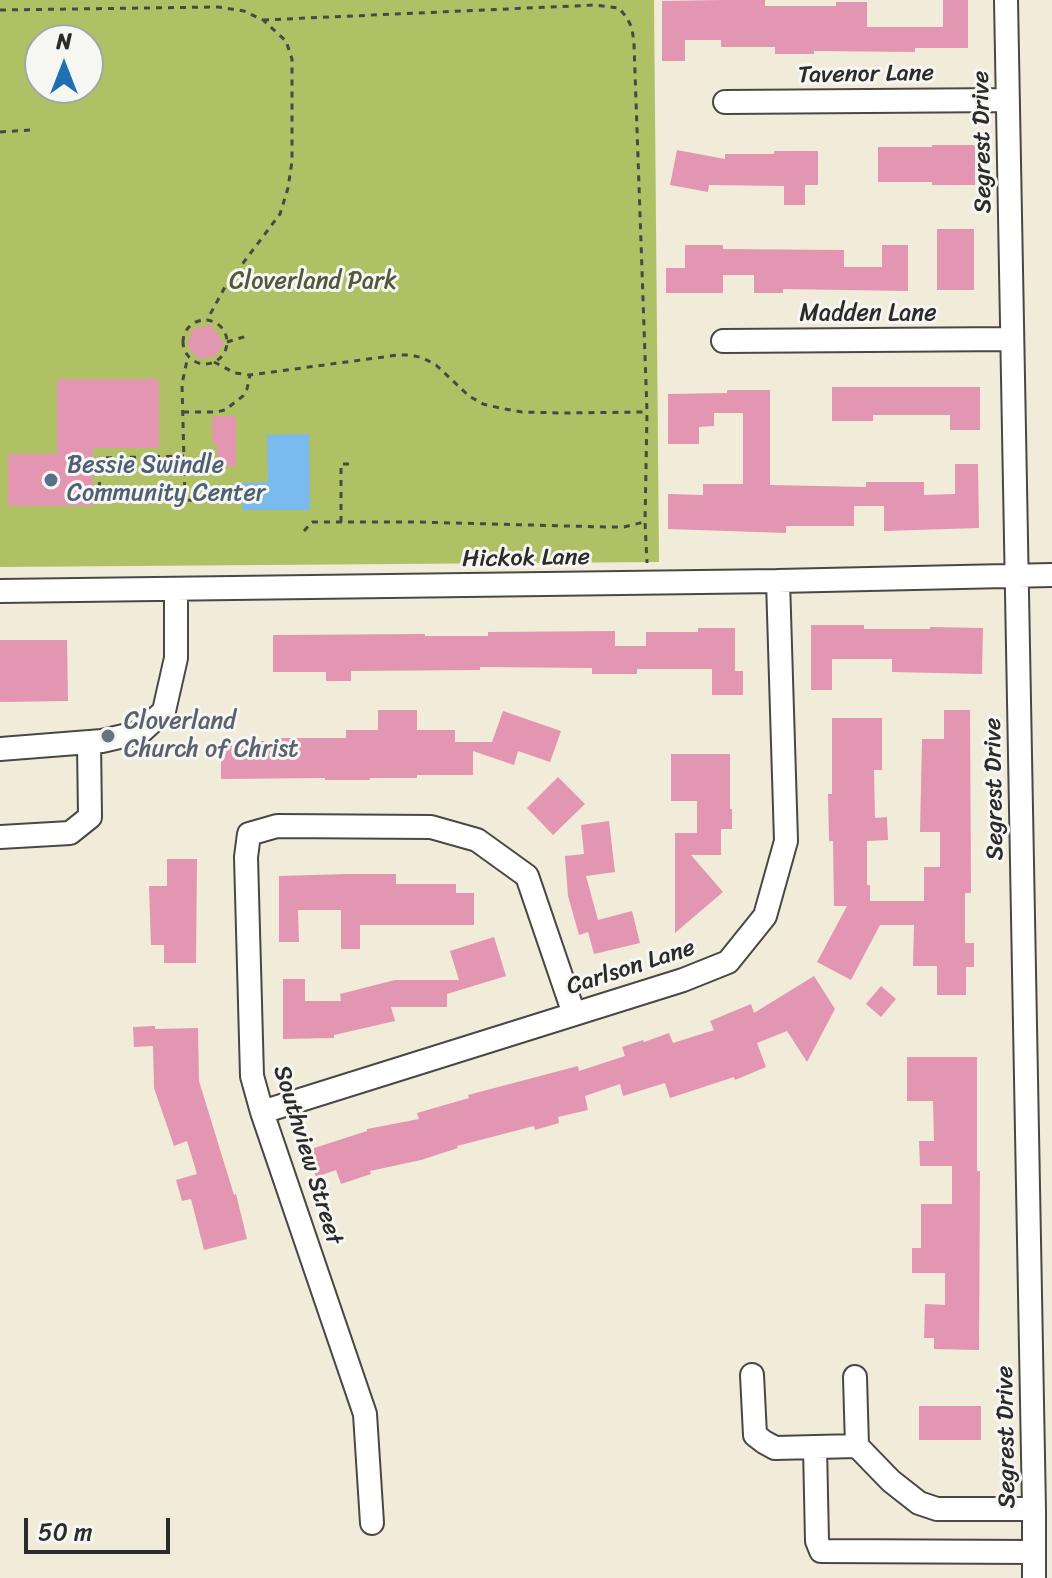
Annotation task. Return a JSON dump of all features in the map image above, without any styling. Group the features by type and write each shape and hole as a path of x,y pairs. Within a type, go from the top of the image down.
{"street":[{"name":"Segrest Drive","path":"1006,0 1034,1578"},
{"name":"Tavenor Lane","path":"725,102 1008,100"},
{"name":"Madden Lane","path":"723,341 1012,339"},
{"name":"Hickok Lane","path":"0,591 1052,575"},
{"name":"Carlson Lane","path":"262,1112 683,980 728,962 765,916 786,841 778,581"},
{"path":"0,749 102,741 141,732 164,711 176,658 176,589"},
{"path":"0,837 70,833 90,817 89,742"},
{"name":"Southview Street","path":"372,1523 365,1414 252,1076 246,857 249,834 277,826 431,827 477,840 527,876 574,1014"},
{"path":"752,1375 755,1435 764,1442 775,1448 857,1446"},
{"path":"855,1377 857,1446 891,1481 919,1503 937,1509 1034,1509"},
{"path":"815,1447 817,1541 821,1551 1034,1552"}],"path":[{"path":"263,20 595,5 619,8 632,28 634,44 647,412 645,522 648,583"},
{"path":"0,10 218,7 244,11 263,20 286,41 292,59 292,161 288,188 280,214 225,287 207,320"},
{"path":"0,132 31,130"},
{"path":"185,500 182,384 188,356 183,343 187,328 200,320 219,325 226,336 224,354 214,362"},
{"path":"227,342 247,336"},
{"path":"188,356 201,363 214,362 235,373 267,375 411,355 436,365 469,396 483,404 522,412 647,412"},
{"path":"183,412 225,410 243,396 250,375"},
{"path":"184,456 100,458 99,501 201,500"},
{"path":"341,522 341,464 349,464"},
{"path":"304,531 312,522 624,527 645,522"}],"green space":[{"name":"Cloverland Park","path":"0,0 654,0 659,562 0,567"}],"water":[{"path":"309,434 310,510 242,510 241,483 268,482 267,435"}],"building":[{"path":"765,0 765,6 836,6 836,2 867,2 867,27 943,27 943,0 968,0 968,48 775,54 775,47 721,47 721,40 685,40 685,61 662,61 662,1"},
{"path":"975,145 975,185 878,182 878,147"},
{"path":"677,150 725,159 725,154 818,151 818,185 805,185 805,205 784,205 784,186 709,185 708,192 670,185"},
{"path":"937,229 974,229 974,290 937,290"},
{"path":"685,245 723,245 723,249 844,250 844,267 882,267 882,245 908,245 908,291 783,289 783,293 754,293 754,275 723,275 723,293 666,293 666,268 685,268"},
{"path":"211,325 224,344 215,356 199,359 187,345 193,329"},
{"path":"57,379 159,379 159,448 93,448 93,506 8,506 8,454 57,454"},
{"path":"832,387 980,387 980,430 950,430 950,415 873,415 873,421 832,421"},
{"path":"727,390 770,390 770,485 866,487 866,482 924,482 924,495 955,494 955,464 978,464 979,528 884,531 884,506 854,506 854,526 786,526 786,533 668,529 668,494 703,495 703,484 743,484 743,413 714,413 714,426 699,427 699,444 668,444 668,394 727,393"},
{"path":"212,416 236,416 236,466 217,467"},
{"path":"811,625 864,625 864,629 983,628 982,674 892,672 892,659 832,659 832,690 811,690"},
{"path":"698,628 735,628 735,671 743,671 743,695 712,695 712,669 637,669 637,674 592,674 592,668 351,671 351,681 326,681 326,672 273,672 273,635 488,636 488,632 615,631 615,646 646,646 646,632 698,632"},
{"path":"0,640 67,640 68,701 0,702"},
{"path":"378,710 417,710 417,730 455,730 455,742 492,742 503,711 561,731 550,762 518,751 514,765 473,751 473,775 417,775 417,778 370,780 221,779 221,741 346,738 346,730 378,730"},
{"path":"944,710 970,710 971,893 965,893 965,943 974,943 974,967 966,967 966,995 937,995 937,966 913,966 914,925 880,925 851,980 817,962 847,906 834,906 833,841 829,841 828,794 832,794 832,718 882,718 882,770 874,770 875,818 887,817 888,840 867,841 870,901 924,901 924,867 940,867 940,832 920,832 922,739 944,739"},
{"path":"671,754 730,754 732,809 732,829 721,829 721,855 691,855 723,892 675,933 675,833 697,833 697,801 671,801"},
{"path":"558,777 585,804 553,835 527,808"},
{"path":"609,821 615,872 586,876 598,920 632,911 640,943 594,954 588,932 579,935 568,896 565,856 584,854 581,825"},
{"path":"167,859 197,859 196,963 164,963 164,945 151,945 149,886 167,886"},
{"path":"396,874 396,884 456,884 456,893 474,893 474,925 360,925 360,949 341,949 341,910 298,910 299,942 279,942 279,876"},
{"path":"494,937 506,976 447,994 447,1007 391,1007 395,1021 334,1035 334,1038 283,1039 283,979 305,979 305,1001 341,1001 340,994 395,980 459,980 450,951"},
{"path":"814,976 835,1009 807,1062 787,1031 757,1043 766,1067 735,1080 734,1077 670,1098 665,1083 623,1096 620,1084 585,1096 588,1110 558,1117 559,1123 535,1130 534,1126 457,1146 421,1160 370,1171 371,1174 341,1184 336,1170 316,1177 308,1150 367,1129 419,1119 417,1113 469,1098 468,1095 578,1066 579,1071 625,1056 622,1047 643,1040 669,1033 673,1043 714,1030 710,1021 751,1004 754,1013"},
{"path":"881,986 896,999 881,1017 866,1004"},
{"path":"155,1026 155,1029 198,1028 199,1081 236,1194 247,1239 204,1250 191,1199 182,1201 176,1180 197,1174 187,1141 174,1146 154,1088 153,1046 134,1047 133,1027"},
{"path":"907,1057 977,1057 979,1350 934,1349 934,1338 924,1338 925,1304 945,1305 945,1273 912,1273 912,1248 921,1248 921,1204 952,1204 952,1166 920,1166 919,1141 934,1141 933,1101 907,1101"},
{"path":"919,1406 981,1406 981,1440 919,1440"}],"place":[{"name":"Bessie Swindle Community Center","path":"51,480"},
{"name":"Cloverland Church of Christ","path":"108,736"}]}
